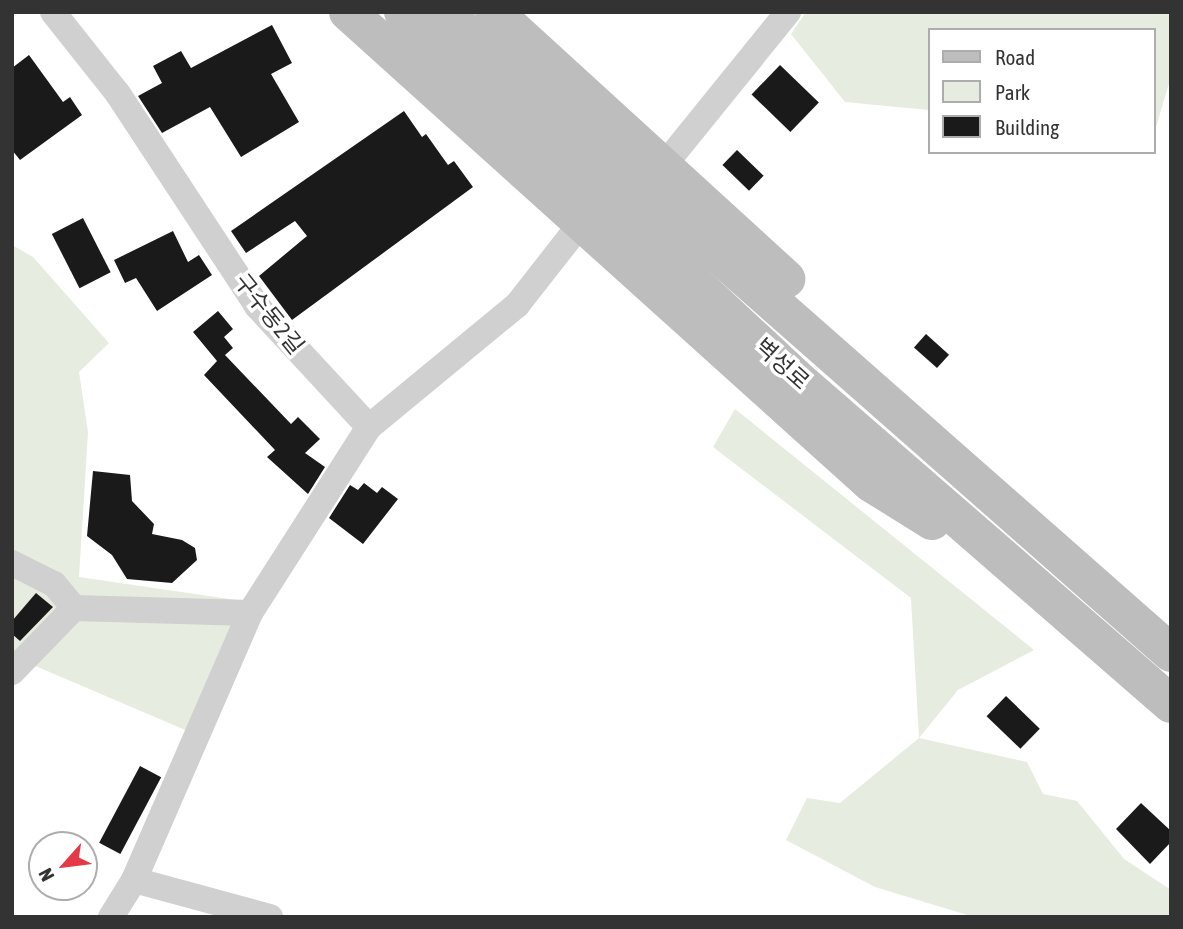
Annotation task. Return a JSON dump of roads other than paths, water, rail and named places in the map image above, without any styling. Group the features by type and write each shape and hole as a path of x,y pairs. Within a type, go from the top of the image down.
{"main road":[{"path":"348,12 871,483 1035,585"},
{"name":"벽성로","path":"403,12 796,377 1171,704"},
{"name":"벽성로","path":"443,12 1171,653"},
{"path":"500,16 884,367 1025,523"}],"street":[{"name":"구수동2길","path":"53,12 118,94 257,306 369,427"},
{"path":"658,163 665,164 788,12"},
{"path":"111,917 134,880 250,613 369,427 517,305 582,222"},
{"path":"12,563 54,584 74,608"},
{"path":"12,672 74,608 250,613"},
{"path":"134,880 270,917"}]}
